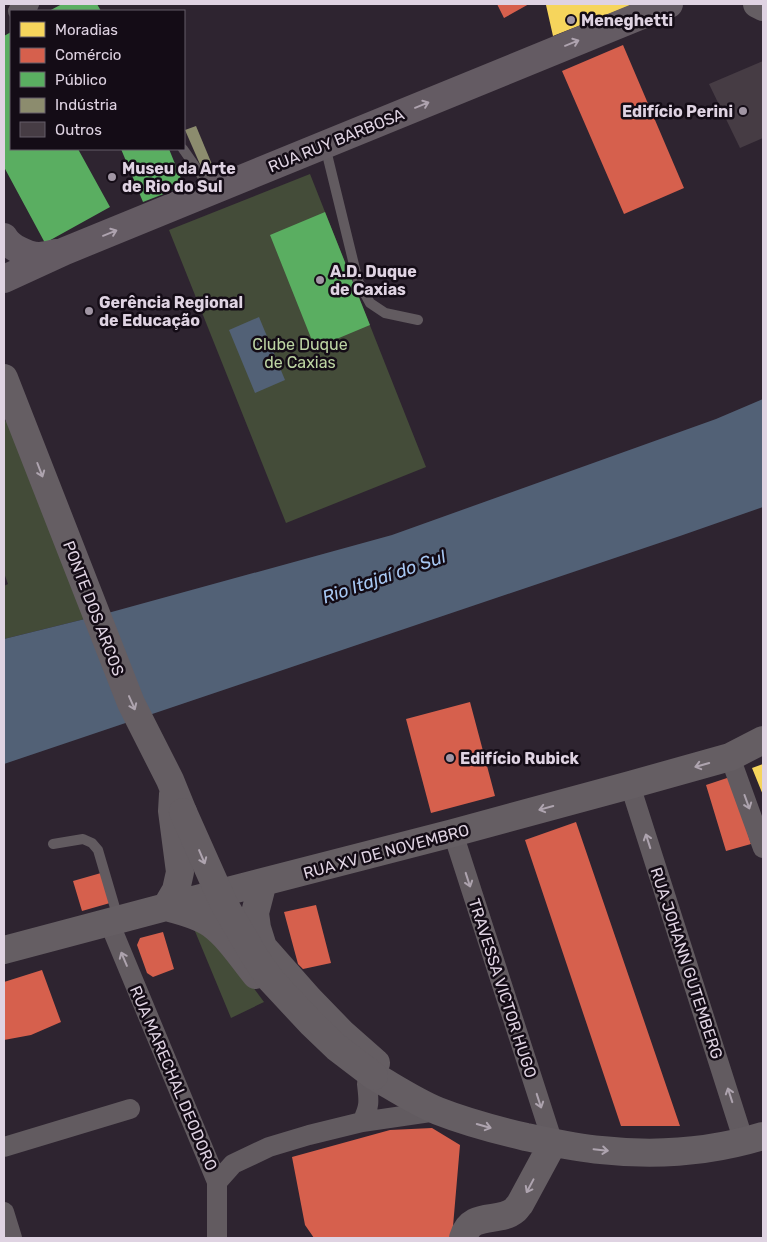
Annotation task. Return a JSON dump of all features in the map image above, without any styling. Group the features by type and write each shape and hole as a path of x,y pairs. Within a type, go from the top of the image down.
{"main road":[{"name":"RUA RUY BARBOSA","path":"4,279 52,254 212,191 668,4"},
{"path":"758,4 763,7"},
{"path":"4,237 6,241 19,251 52,254"},
{"path":"4,260 52,254"},
{"name":"PONTE DOS ARCOS","path":"4,378 131,703 175,793 224,904 255,957 271,980 318,1030 371,1080"},
{"name":"RUA XV DE NOVEMBRO","path":"4,950 630,785 730,757 763,740"},
{"path":"175,793 172,811 180,872 176,890 166,907 199,918 211,925 226,938 275,1000 322,1049 342,1066 429,1107 468,1122 553,1143 601,1150 657,1153 704,1149 754,1139"},
{"path":"262,882 255,913 257,928 263,946 342,1033 373,1061 401,1081 429,1107"},
{"path":"226,938 263,946"},
{"path":"287,974 295,1022"},
{"path":"463,1238 470,1225 481,1219 506,1215 514,1211 520,1204 553,1143"}],"street":[{"path":"730,757 763,848"},
{"name":"RUA JOHANN GUTEMBERG","path":"630,785 754,1139"},
{"name":"TRAVESSA VICTOR HUGO","path":"453,833 553,1143"},
{"name":"RUA MARECHAL DEODORO","path":"114,921 217,1182 217,1238"},
{"path":"362,1122 368,1110 371,1080"},
{"path":"217,1182 233,1164 269,1147 309,1135 429,1107"},
{"path":"4,1147 130,1109"},
{"path":"4,1212 12,1238"}],"lane":[{"path":"325,145 358,281 370,303 385,313 418,320"},
{"path":"184,150 212,191"},
{"path":"53,844 83,839 92,843 98,850 114,921"}],"green space":[{"name":"Clube Duque de Caxias","path":"310,174 426,467 286,523 169,230"},
{"path":"10,419 97,616 4,639 4,586 8,584 4,573 4,422"},
{"path":"192,924 206,924 264,1002 231,1018"}],"water":[{"path":"259,317 285,380 255,393 229,330"},
{"name":"Rio Itajaí do Sul","path":"763,399 763,507 4,764 4,639 97,616 392,535 716,419"}],"building: Moradias":[{"name":"Meneghetti","path":"634,4 553,36 546,5"},
{"path":"763,764 763,795 752,768"}],"building: Comércio":[{"path":"497,4 529,4 504,18"},
{"path":"623,45 684,188 624,214 562,71"},
{"name":"Edifício Rubick","path":"470,702 495,796 431,813 406,719"},
{"path":"730,777 751,844 726,851 706,785"},
{"path":"576,822 680,1126 621,1126 525,840"},
{"path":"101,873 110,903 82,911 73,881"},
{"path":"316,905 331,963 303,969 298,964 284,912"},
{"path":"163,932 174,969 153,977 147,973 137,945 140,938"},
{"path":"42,970 61,1022 31,1035 4,1040 4,982"},
{"path":"432,1128 460,1145 452,1238 314,1238 305,1225 292,1157 390,1130"}],"building: Público":[{"path":"62,4 97,4 100,10 51,10"},
{"path":"10,33 10,150 79,150 110,207 45,243 4,167 4,36"},
{"path":"121,150 169,150 184,186 143,202"},
{"name":"A.D. Duque de Caxias","path":"325,212 370,325 315,348 270,235"}],"building: Indústria":[{"path":"196,126 216,174 206,178 185,130"}],"building: Outros":[{"name":"Edifício Perini","path":"763,61 763,138 740,148 709,84"}],"place":[{"name":"Meneghetti","path":"571,20"},
{"name":"Edifício Perini","path":"743,111"},
{"name":"Museu da Arte de Rio do Sul","path":"112,177"},
{"name":"A.D. Duque de Caxias","path":"320,280"},
{"name":"Gerência Regional de Educação","path":"89,311"},
{"name":"Edifício Rubick","path":"450,758"}]}
